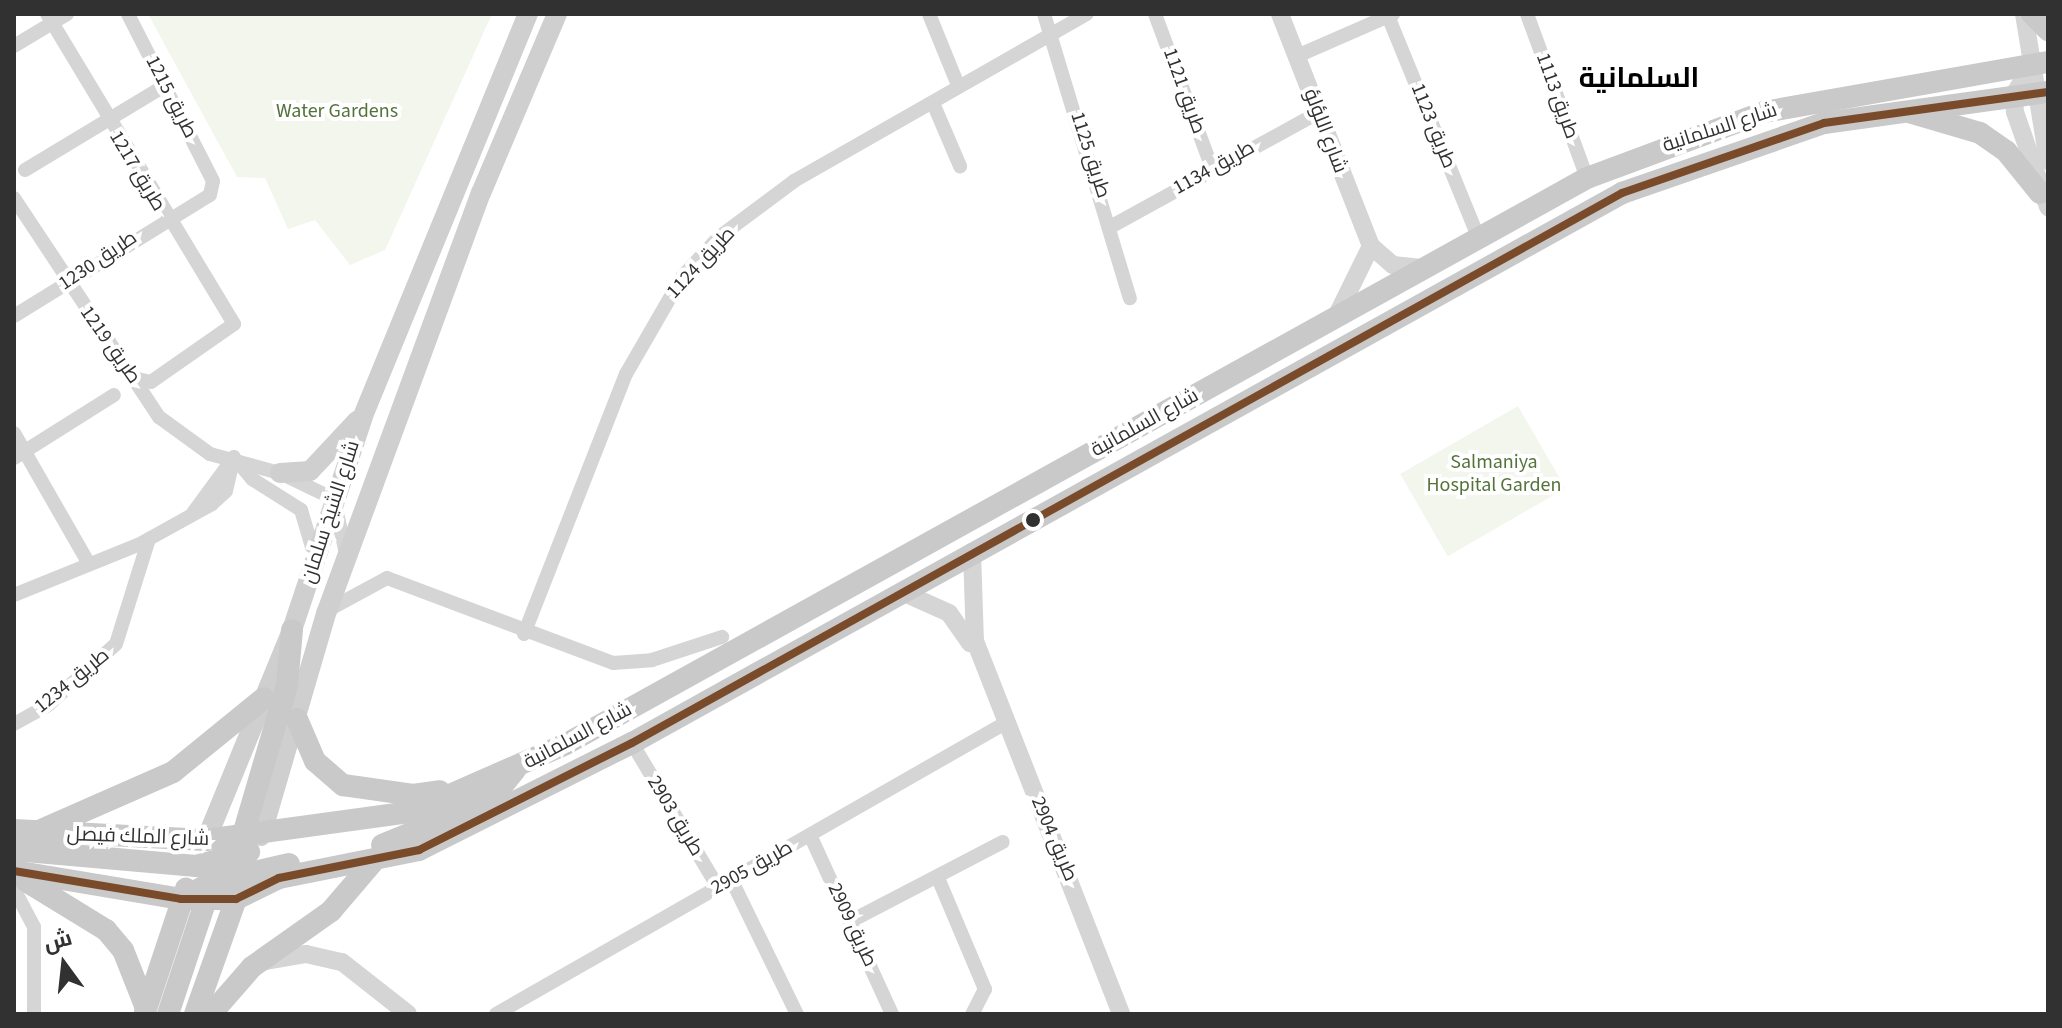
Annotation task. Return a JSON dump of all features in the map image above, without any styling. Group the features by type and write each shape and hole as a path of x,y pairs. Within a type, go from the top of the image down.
{"main road":[{"name":"شارع الشيخ سلمان","path":"145,1011 181,899 206,878 206,840 292,630 363,416 528,14"},
{"name":"شارع الشيخ سلمان","path":"195,1014 236,899 245,856 297,719 327,611 481,193 557,14"},
{"path":"2032,14 2048,30"},
{"name":"شارع السلمانية","path":"245,856 411,812 516,768 1587,178 1764,112 2041,62"},
{"name":"شارع السلمانية","path":"236,899 279,878 372,863 464,832 632,743 1622,193 1757,141 1903,111 2032,93"},
{"path":"1903,111 1980,133 2006,151 2044,200"},
{"path":"280,473 310,471 363,416"},
{"path":"245,856 287,685 292,630"},
{"path":"24,831 173,772 264,698"},
{"path":"297,719 315,761 343,785 413,795 465,787"},
{"path":"14,873 181,899 206,878 245,856 436,828 490,801 516,768"},
{"name":"شارع الملك فيصل","path":"24,831 206,840 245,856"},
{"path":"14,850 206,878 236,899"},
{"path":"211,1014 252,967 331,911 372,863"},
{"path":"14,873 71,902 106,930 123,950 145,1011"},
{"path":"168,1014 206,878"}],"street":[{"path":"14,46 50,19 67,14"},
{"name":"طريق 1215","path":"128,14 213,181"},
{"path":"929,14 958,85"},
{"name":"طريق 1125","path":"1044,14 1112,226 1130,298"},
{"name":"طريق 1124","path":"524,634 626,374 682,277 774,196 933,103 958,85 1087,14"},
{"name":"طريق 1121","path":"1155,14 1212,168"},
{"name":"شارع اللؤلؤ","path":"1280,14 1316,114 1371,246"},
{"name":"طريق 1113","path":"1527,14 1587,178"},
{"path":"2024,14 2041,62 2020,137 2044,200"},
{"path":"1297,56 1391,15"},
{"name":"طريق 1123","path":"1391,15 1478,236"},
{"name":"طريق 1217","path":"50,19 164,218 234,324 151,382 133,378"},
{"path":"25,170 166,85"},
{"path":"2032,93 2048,161"},
{"path":"933,103 960,166"},
{"name":"طريق 1134","path":"1112,226 1212,168 1316,114"},
{"name":"طريق 1230","path":"14,316 164,218 207,203 213,181"},
{"name":"طريق 1219","path":"14,198 67,283 170,427 210,454 234,457 280,473 334,499"},
{"path":"1337,315 1371,246 1393,265 1424,268"},
{"path":"20,455 114,395"},
{"path":"14,433 20,455 88,562"},
{"path":"14,595 149,539 193,513 226,491 234,457"},
{"name":"طريق 1219","path":"234,457 252,479 301,510 315,558"},
{"path":"334,499 345,565"},
{"name":"طريق 1234","path":"14,724 116,644 149,539"},
{"name":"طريق 2904","path":"972,552 969,616 983,666 1120,1013"},
{"path":"327,611 387,578 524,634 632,664 722,637"},
{"name":"طريق 2904","path":"902,592 949,613 983,666"},
{"name":"طريق 2905","path":"496,1014 1007,722"},
{"name":"طريق 2903","path":"632,743 725,884 791,1012"},
{"name":"طريق 2909","path":"810,835 892,1014"},
{"path":"851,921 1003,842"},
{"path":"938,878 985,989 972,1014"},
{"path":"14,889 34,927 34,1014"},
{"path":"252,967 287,955 324,956 358,970 408,1014"}],"green space":[{"name":"Water Gardens","path":"148,14 492,14 385,250 350,265 315,220 288,229 265,178 237,177"},
{"name":"Salmaniya Hospital Garden","path":"1518,406 1566,488 1448,556 1400,474"}],"transit line":[{"path":"14,871 181,899 236,899 279,878 419,850 632,743 1622,193 1824,123 2048,92"}],"district":[{"name":"السلمانية","path":"1639,78"}]}
